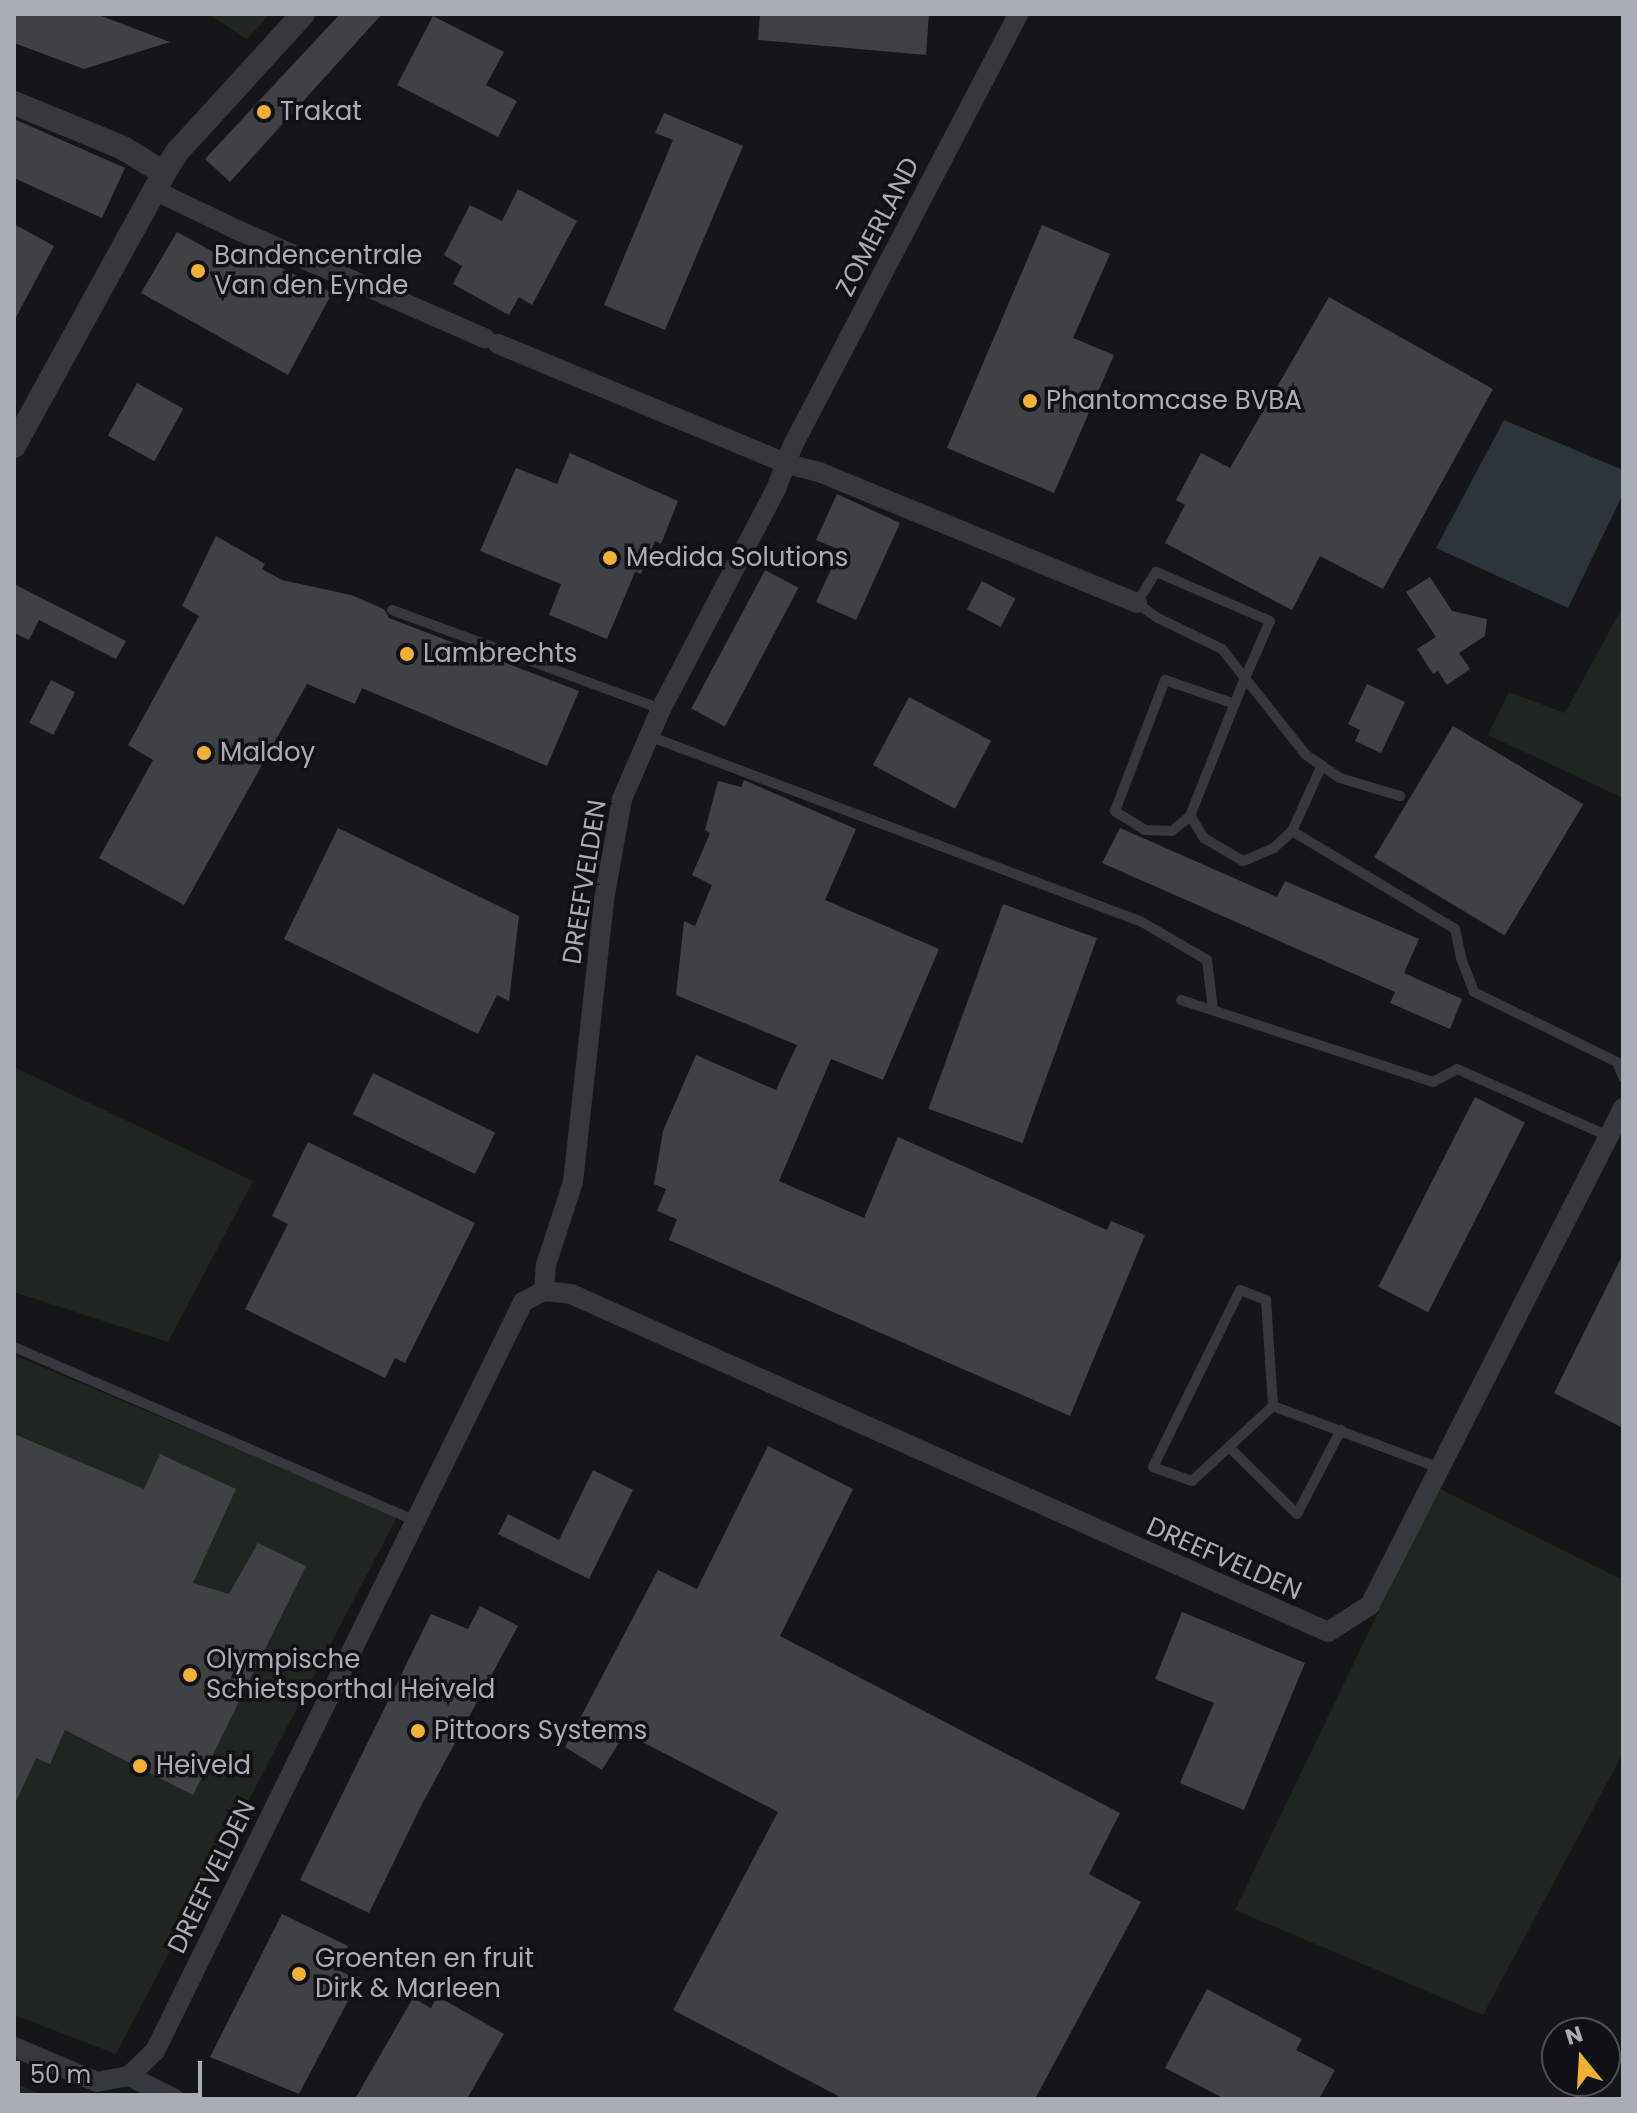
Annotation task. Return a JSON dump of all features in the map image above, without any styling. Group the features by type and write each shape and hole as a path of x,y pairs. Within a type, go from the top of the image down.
{"street":[{"path":"14,446 178,151 303,14"},
{"name":"ZOMERLAND","path":"787,464 793,445 1018,14"},
{"path":"14,103 123,148 159,181 492,341 787,464 819,472 1137,603"},
{"name":"DREEFVELDEN","path":"544,1291 546,1265 573,1182 612,845 622,799 661,709 787,464"},
{"name":"DREEFVELDEN","path":"129,2076 155,2051 523,1302 544,1291 571,1294 1328,1632 1370,1605 1437,1467 1617,1125"},
{"path":"14,2047 97,2082 129,2076 175,2099"}],"lane":[{"path":"1235,704 1165,680 1115,811 1145,830 1172,831 1190,816 1235,704 1245,678 1270,621 1156,572 1137,603 1158,618 1222,649 1245,678 1306,755 1340,778 1400,796"},
{"path":"392,610 661,709"},
{"path":"649,736 1142,922 1207,960 1213,1010"},
{"path":"1190,816 1204,838 1243,861 1274,848 1292,831 1322,765"},
{"path":"1292,831 1455,929 1461,958 1474,992 1617,1062 1623,1077"},
{"path":"1181,1000 1433,1082 1457,1069 1617,1125 1623,1096"},
{"path":"1240,1290 1266,1300 1273,1406 1192,1481 1153,1467 1240,1290"},
{"path":"14,1347 417,1521"},
{"path":"1273,1406 1437,1467"},
{"path":"1229,1447 1297,1514 1341,1430"}],"shaded area":[{"path":"208,14 270,14 247,39"},
{"path":"1504,420 1623,470 1623,494 1568,608 1436,548"},
{"path":"1623,606 1623,798 1488,735 1509,692 1565,713"},
{"path":"14,1067 253,1181 168,1342 14,1292"},
{"name":"Heiveld","path":"14,1355 397,1517 116,2054 14,2015"},
{"path":"1438,1488 1623,1580 1623,1753 1483,2015 1235,1910"},
{"path":"14,2083 53,2099 14,2099"}],"building":[{"path":"14,14 96,14 170,42 84,69 14,43"},
{"path":"340,14 382,14 230,182 205,159"},
{"path":"760,14 929,14 926,55 758,40"},
{"path":"433,16 504,52 486,85 517,101 498,137 397,85"},
{"path":"664,113 743,146 665,330 604,305 673,140 655,133"},
{"path":"14,119 125,168 102,218 14,178"},
{"path":"518,189 577,221 532,305 519,297 509,315 453,284 462,266 444,255 470,205 502,221"},
{"path":"14,224 54,246 14,321"},
{"name":"Phantomcase BVBA","path":"1042,225 1110,254 1073,338 1114,355 1054,493 947,448"},
{"path":"177,232 243,268 251,253 332,293 288,375 141,293"},
{"path":"1329,297 1493,389 1383,589 1320,556 1292,610 1165,543 1185,505 1176,500 1201,453 1230,468"},
{"path":"137,383 183,409 154,461 108,435"},
{"path":"570,453 678,501 661,544 655,541 641,574 635,572 607,639 549,615 561,584 480,551 516,468 557,484"},
{"path":"837,494 900,523 856,620 816,602 840,550 816,540"},
{"path":"216,536 265,564 262,569 282,580 351,595 384,609 389,618 579,691 547,766 362,688 355,704 307,684 184,905 99,858 153,760 128,745 199,616 182,606"},
{"path":"765,570 799,588 725,726 691,709"},
{"path":"1430,577 1452,611 1487,619 1485,636 1459,653 1470,669 1447,685 1438,671 1433,674 1417,649 1436,637 1406,592"},
{"path":"982,581 1016,599 1001,627 967,609"},
{"path":"14,584 126,641 116,659 39,620 29,640 14,633"},
{"path":"51,680 75,692 53,735 29,723"},
{"path":"1367,684 1405,702 1381,753 1355,741 1360,730 1348,724"},
{"path":"909,697 991,741 955,809 873,765"},
{"path":"1453,726 1583,804 1504,935 1374,857"},
{"path":"744,780 856,829 825,900 939,949 883,1080 831,1059 779,1181 864,1218 898,1137 1107,1230 1111,1221 1145,1235 1070,1416 669,1240 677,1219 657,1211 666,1189 654,1184 663,1131 696,1055 776,1090 797,1045 676,995 684,921 695,926 712,885 692,875 710,833 705,830 718,781 741,787"},
{"path":"338,828 519,916 509,1001 497,995 478,1034 284,939"},
{"path":"1120,828 1277,897 1285,881 1419,939 1404,973 1462,999 1450,1029 1390,1003 1395,992 1102,863"},
{"path":"1003,904 1097,938 1022,1143 928,1109"},
{"path":"373,1073 495,1133 475,1174 353,1114"},
{"path":"1475,1097 1525,1122 1428,1312 1378,1287"},
{"path":"308,1142 475,1223 405,1363 395,1358 385,1378 245,1309 288,1224 272,1216"},
{"path":"1623,1254 1623,1428 1554,1393"},
{"path":"14,1434 144,1489 160,1454 236,1489 193,1583 229,1594 258,1543 306,1566 193,1795 65,1730 50,1764 36,1758 14,1806"},
{"path":"768,1446 853,1489 780,1636 1120,1813 1089,1874 1141,1902 1035,2099 844,2099 673,2010 778,1812 625,1733 602,1770 565,1747 658,1570 697,1589"},
{"path":"593,1470 633,1490 589,1579 498,1534 508,1514 559,1540"},
{"path":"480,1606 518,1626 421,1806 369,1913 300,1880 431,1614 468,1629"},
{"path":"1182,1612 1305,1663 1244,1810 1180,1783 1214,1703 1155,1679"},
{"path":"282,1914 348,1946 336,1969 359,1980 299,2094 210,2057"},
{"path":"1207,1989 1302,2039 1296,2050 1335,2070 1319,2099 1225,2099 1165,2068"},
{"path":"437,1996 504,2034 467,2099 355,2099 413,1998 431,2008"}],"place":[{"name":"Trakat","path":"264,112"},
{"name":"Bandencentrale Van den Eynde","path":"198,271"},
{"name":"Phantomcase BVBA","path":"1030,401"},
{"name":"Medida Solutions","path":"610,558"},
{"name":"Lambrechts","path":"407,654"},
{"name":"Maldoy","path":"204,753"},
{"name":"Olympische Schietsporthal Heiveld","path":"190,1675"},
{"name":"Pittoors Systems","path":"418,1731"},
{"name":"Heiveld","path":"140,1766"},
{"name":"Groenten en fruit Dirk & Marleen","path":"299,1974"}]}
